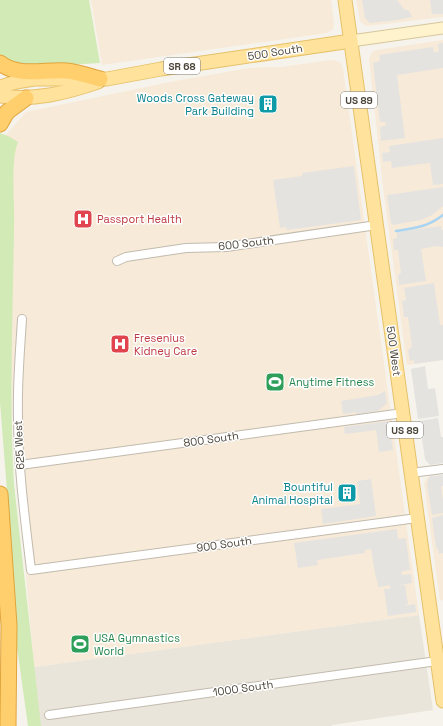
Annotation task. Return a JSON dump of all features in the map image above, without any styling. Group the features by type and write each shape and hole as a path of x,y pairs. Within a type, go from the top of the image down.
{"highway":[{"path":"0,63 11,70 22,72 66,71 103,79"},
{"path":"0,124 4,115 10,108 26,98"},
{"path":"0,494 9,625 8,726"},
{"path":"0,656 8,726"}],"main road":[{"name":"500 West","path":"345,0 443,701"},
{"name":"500 South","path":"0,87 16,82 34,80 66,78 103,79 161,69 443,28"},
{"name":"500 South","path":"0,96 26,98 70,92 103,79"}],"street":[{"name":"600 South","path":"117,261 126,257 186,248 226,247 377,225"},
{"name":"625 West","path":"22,319 18,417 23,508 31,570"},
{"name":"800 South","path":"20,465 403,413"},
{"path":"411,473 443,469"},
{"name":"900 South","path":"31,570 417,518"},
{"name":"1000 South","path":"49,715 437,661"}],"shaded area":[{"path":"91,0 331,0 334,24 333,29 327,33 102,65"},
{"path":"356,0 443,0 443,17 368,26 360,21"},
{"path":"362,0 397,0 404,9 409,11 412,17 370,23 365,18"},
{"path":"430,0 443,0 443,14 432,14"},
{"path":"443,40 443,360 407,365 384,195 369,59 372,52 377,50"},
{"path":"443,43 443,68 397,75 405,138 381,141 380,127 385,126 386,123 380,122 373,63 380,61 379,55 433,47 434,52 438,52 438,44"},
{"path":"331,60 341,63 343,69 419,615 34,667 13,425 5,136 26,112 170,82 249,68 281,67"},
{"path":"443,138 443,184 433,185 430,163 392,168 391,161 383,162 382,153 390,152 389,146"},
{"path":"354,166 361,220 287,230 286,227 280,228 273,180 302,176 302,173"},
{"path":"443,187 443,206 432,215 421,220 393,225 391,223 387,195"},
{"path":"441,226 443,230 443,247 437,246 421,249 426,281 399,285 398,275 401,273 398,250 394,250 393,239 397,238 397,232"},
{"path":"434,283 440,325 443,325 443,360 414,364 414,360 410,361 408,350 412,347 408,317 404,317 402,301 406,300 404,288"},
{"path":"425,366 428,389 435,388 439,416 418,419 411,369"},
{"path":"385,391 387,403 378,411 357,414 354,411 353,413 343,414 341,401 378,395"},
{"path":"438,418 441,437 443,437 443,463 430,465 425,459 419,421"},
{"path":"388,421 393,450 379,452 376,430 345,434 344,427"},
{"path":"443,475 443,600 440,601 424,483 428,477"},
{"path":"443,475 443,486 441,486 443,513 432,515 427,485 428,479 430,476"},
{"path":"371,479 376,516 323,524 321,509 360,504 357,481"},
{"path":"443,515 443,553 439,554 438,549 436,548 432,518"},
{"path":"397,529 398,539 406,538 410,570 403,571 401,573 402,575 411,574 412,583 400,585 405,585 408,604 403,606 415,604 416,612 388,616 384,589 390,589 390,585 378,587 371,549 365,550 365,553 317,560 318,565 298,568 294,543"},
{"path":"419,615 433,710 332,726 40,726 34,667"}],"green space":[{"path":"0,0 89,0 100,63 33,67 0,60"},
{"path":"0,133 18,142 13,171 14,217 12,387 14,484 41,726 28,726 16,640 14,580 0,402"}],"waterway":[{"path":"396,231 427,225 443,215"}],"place":[{"name":"Woods Cross Gateway Park Building","path":"268,104"},
{"name":"Passport Health","path":"83,219"},
{"name":"Fresenius Kidney Care","path":"120,344"},
{"name":"Anytime Fitness","path":"275,382"},
{"name":"Bountiful Animal Hospital","path":"347,493"},
{"name":"USA Gymnastics World","path":"80,644"}]}
